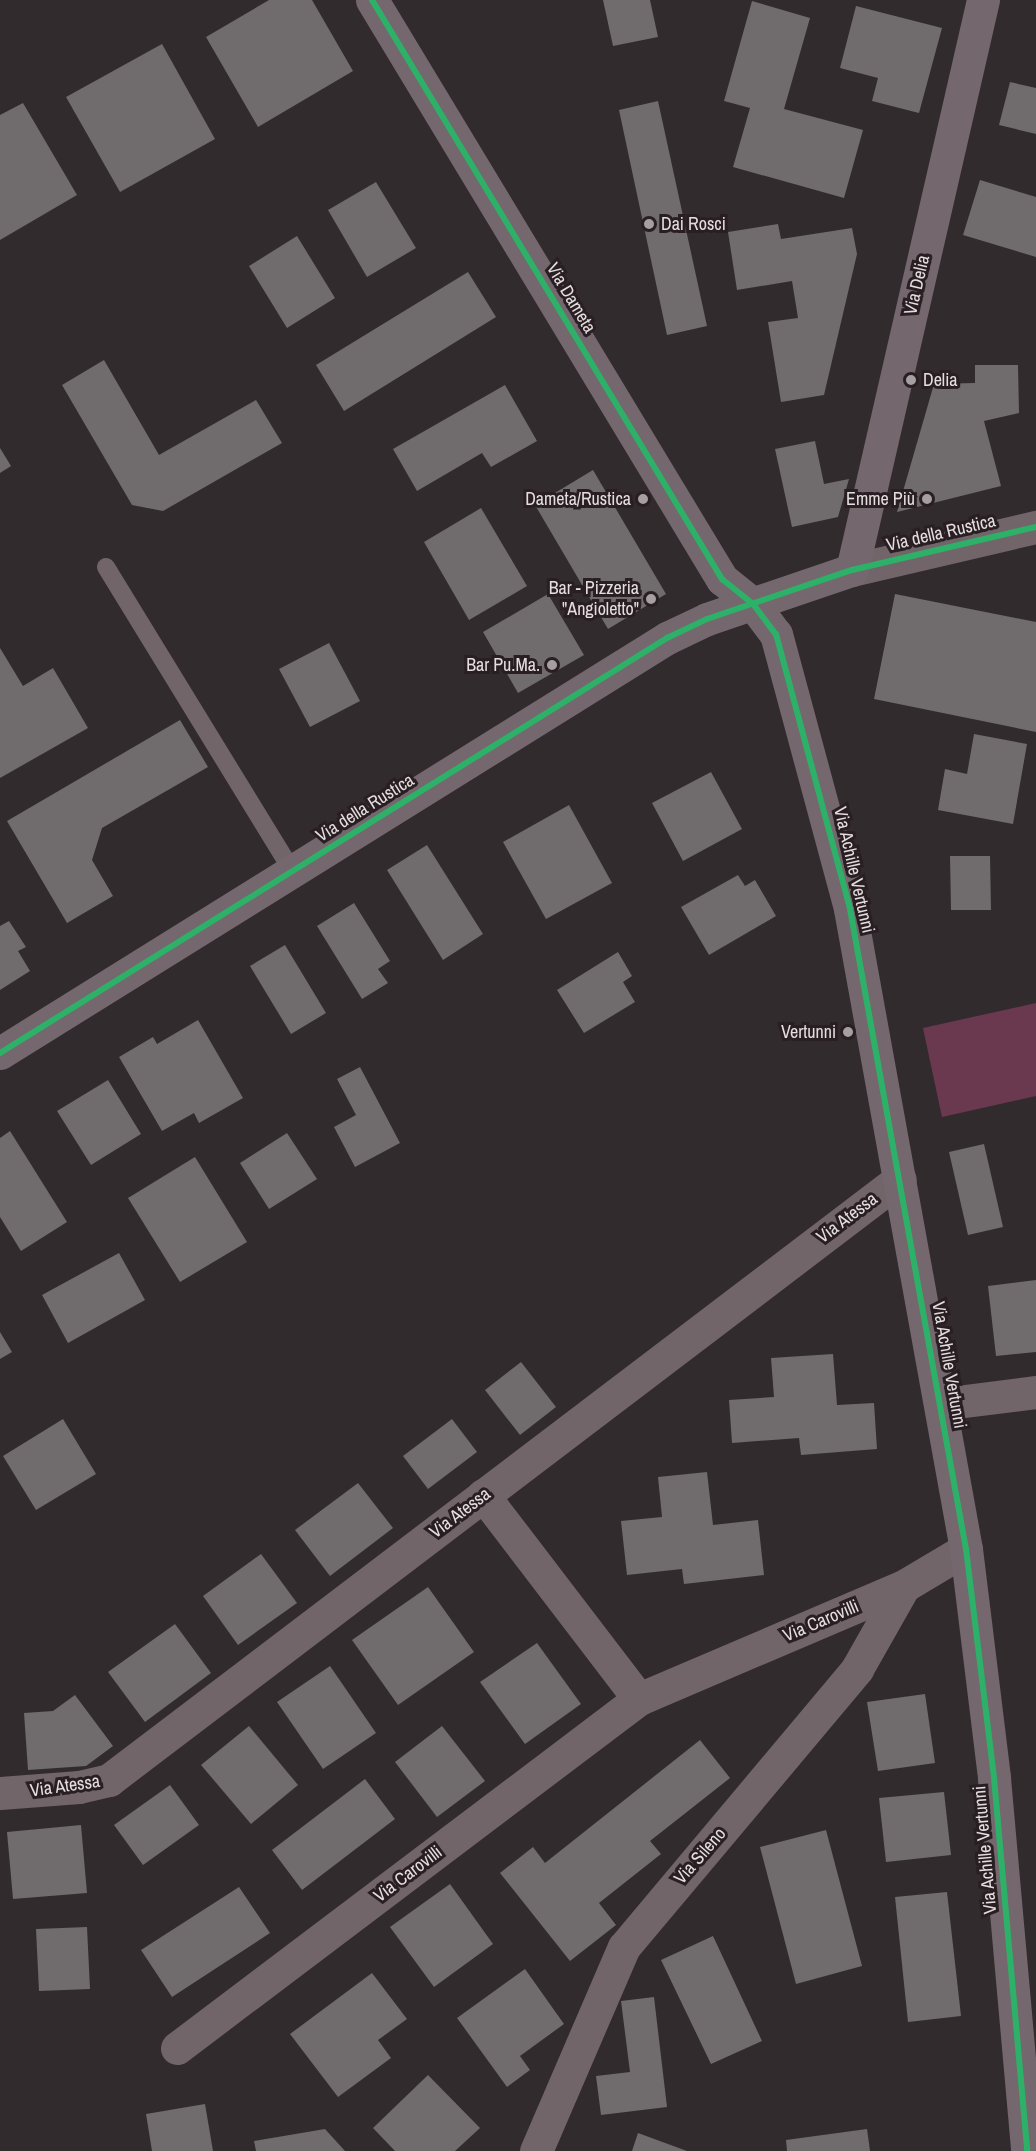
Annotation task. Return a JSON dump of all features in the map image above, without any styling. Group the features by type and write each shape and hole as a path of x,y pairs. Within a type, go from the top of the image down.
{"street":[{"name":"Via Dameta","path":"372,0 722,579 753,604"},
{"name":"Via Delia","path":"852,570 983,0"},
{"name":"Via della Rustica","path":"0,1053 643,651 692,625 852,570 1036,527"},
{"name":"Via Achille Vertunni","path":"753,604 776,634 818,782 851,918 941,1404 966,1549 1027,2058 1027,2151"},
{"name":"Via Atessa","path":"0,1793 79,1787 109,1780 900,1179"},
{"path":"941,1404 1036,1392"},
{"path":"483,1495 639,1699"},
{"name":"Via Carovilli","path":"177,2048 639,1699 904,1586 966,1549"},
{"name":"Via Sileno","path":"536,2151 624,1947 857,1669 904,1586"}],"lane":[{"path":"106,567 292,871"}],"shaded area":[{"path":"1036,1003 1036,1096 942,1117 923,1028"}],"building":[{"path":"269,0 312,0 353,71 258,127 206,37"},
{"path":"603,0 650,0 658,37 613,46"},
{"path":"752,1 810,18 784,109 863,130 844,198 733,167 750,108 724,101"},
{"path":"856,6 942,28 919,113 872,101 878,78 840,68"},
{"path":"162,44 215,139 120,192 66,97"},
{"path":"1010,82 1036,88 1036,134 999,125"},
{"path":"658,101 707,326 667,335 619,110"},
{"path":"23,103 77,195 0,240 0,115"},
{"path":"980,180 1036,197 1036,257 963,235"},
{"path":"376,182 416,248 367,277 328,210"},
{"path":"778,224 781,239 852,228 857,254 824,395 781,402 768,322 798,318 792,281 737,290 728,232"},
{"path":"297,236 335,298 287,328 249,266"},
{"path":"468,272 496,317 344,411 316,365"},
{"path":"104,360 159,455 256,400 282,443 163,511 132,505 62,385"},
{"path":"975,365 1018,365 1019,413 984,421 1001,486 897,512 934,384 975,383"},
{"path":"505,385 537,441 491,467 482,453 417,491 393,449"},
{"path":"815,441 824,484 849,479 838,517 792,527 775,449"},
{"path":"0,448 11,466 0,473"},
{"path":"593,470 666,594 608,629 535,505"},
{"path":"481,508 527,586 469,620 424,542"},
{"path":"548,594 584,655 518,693 483,632"},
{"path":"895,594 1036,622 1036,732 874,699"},
{"path":"329,643 360,701 310,727 279,669"},
{"path":"0,648 23,686 53,668 88,728 0,778"},
{"path":"180,720 208,767 102,828 92,860 113,896 67,923 7,821"},
{"path":"974,734 1027,744 1013,824 938,810 945,769 967,774"},
{"path":"711,772 742,829 683,861 652,803"},
{"path":"569,805 612,883 546,919 503,842"},
{"path":"427,845 483,934 443,960 387,870"},
{"path":"950,856 990,856 991,910 951,910"},
{"path":"738,875 745,886 755,880 776,916 709,955 681,907"},
{"path":"354,903 390,961 378,969 388,983 362,999 317,926"},
{"path":"9,921 26,947 18,951 30,971 0,990 0,926"},
{"path":"285,945 326,1013 291,1034 250,966"},
{"path":"618,952 632,976 623,982 635,1002 584,1033 557,990"},
{"path":"198,1020 243,1098 199,1123 194,1113 162,1131 119,1057 153,1037 157,1044"},
{"path":"360,1067 400,1143 355,1167 334,1127 356,1115 337,1079"},
{"path":"108,1080 141,1134 91,1165 57,1111"},
{"path":"10,1131 67,1222 21,1251 0,1217 0,1138"},
{"path":"287,1133 317,1179 269,1209 240,1163"},
{"path":"984,1144 1003,1227 968,1235 949,1152"},
{"path":"195,1157 247,1242 180,1282 128,1198"},
{"path":"119,1253 145,1300 68,1343 42,1295"},
{"path":"1036,1280 1036,1352 996,1356 988,1286"},
{"path":"0,1332 12,1352 0,1359"},
{"path":"833,1354 837,1405 874,1403 877,1449 801,1455 799,1438 732,1443 729,1400 774,1397 771,1358"},
{"path":"521,1362 556,1407 520,1435 485,1390"},
{"path":"63,1419 96,1474 36,1510 3,1456"},
{"path":"452,1419 477,1452 428,1489 403,1456"},
{"path":"707,1472 713,1525 758,1520 764,1575 684,1584 682,1569 627,1575 621,1521 662,1517 658,1477"},
{"path":"358,1483 393,1528 330,1576 295,1530"},
{"path":"261,1554 297,1603 238,1645 203,1596"},
{"path":"428,1587 474,1652 398,1705 352,1640"},
{"path":"175,1624 211,1673 145,1722 108,1672"},
{"path":"537,1643 581,1704 525,1744 480,1682"},
{"path":"330,1666 376,1733 323,1769 277,1702"},
{"path":"925,1694 935,1763 878,1771 867,1702"},
{"path":"75,1695 113,1746 86,1766 28,1770 24,1713 53,1711"},
{"path":"249,1726 298,1785 251,1824 201,1765"},
{"path":"442,1726 485,1781 437,1817 395,1762"},
{"path":"700,1740 730,1778 650,1841 661,1854 599,1903 616,1925 570,1961 500,1873 533,1847 545,1863"},
{"path":"365,1779 395,1819 302,1890 272,1850"},
{"path":"170,1785 199,1825 143,1865 114,1825"},
{"path":"944,1792 951,1855 886,1862 879,1798"},
{"path":"81,1825 87,1893 13,1899 7,1832"},
{"path":"826,1830 862,1966 796,1984 760,1847"},
{"path":"450,1884 493,1944 434,1987 390,1927"},
{"path":"239,1887 270,1933 172,1997 141,1950"},
{"path":"947,1892 961,2016 908,2022 895,1897"},
{"path":"87,1927 90,1989 39,1991 36,1929"},
{"path":"713,1936 762,2041 711,2064 661,1960"},
{"path":"525,1969 564,2024 520,2056 530,2070 507,2087 457,2018"},
{"path":"372,1973 407,2019 378,2040 391,2058 338,2097 290,2034"},
{"path":"654,1997 667,2107 601,2115 596,2076 630,2072 621,2001"},
{"path":"428,2075 480,2128 455,2151 395,2151 373,2128"},
{"path":"205,2104 213,2151 152,2151 146,2114"},
{"path":"325,2129 345,2151 256,2151 254,2141"},
{"path":"867,2129 870,2151 787,2151 786,2140"},
{"path":"638,2133 687,2151 632,2151"}],"cycle path":[{"path":"372,0 722,579 753,604 776,634 850,909 966,1549 994,1778 1027,2151"},
{"path":"0,1053 667,638 707,619 852,570 1036,527"}],"place":[{"name":"Dai Rosci","path":"649,224"},
{"name":"Delia","path":"911,380"},
{"name":"Dameta/Rustica","path":"643,499"},
{"name":"Emme Più","path":"927,499"},
{"name":"Bar - Pizzeria \"Angioletto\"","path":"651,599"},
{"name":"Bar Pu.Ma.","path":"552,665"},
{"name":"Vertunni","path":"848,1032"}]}
